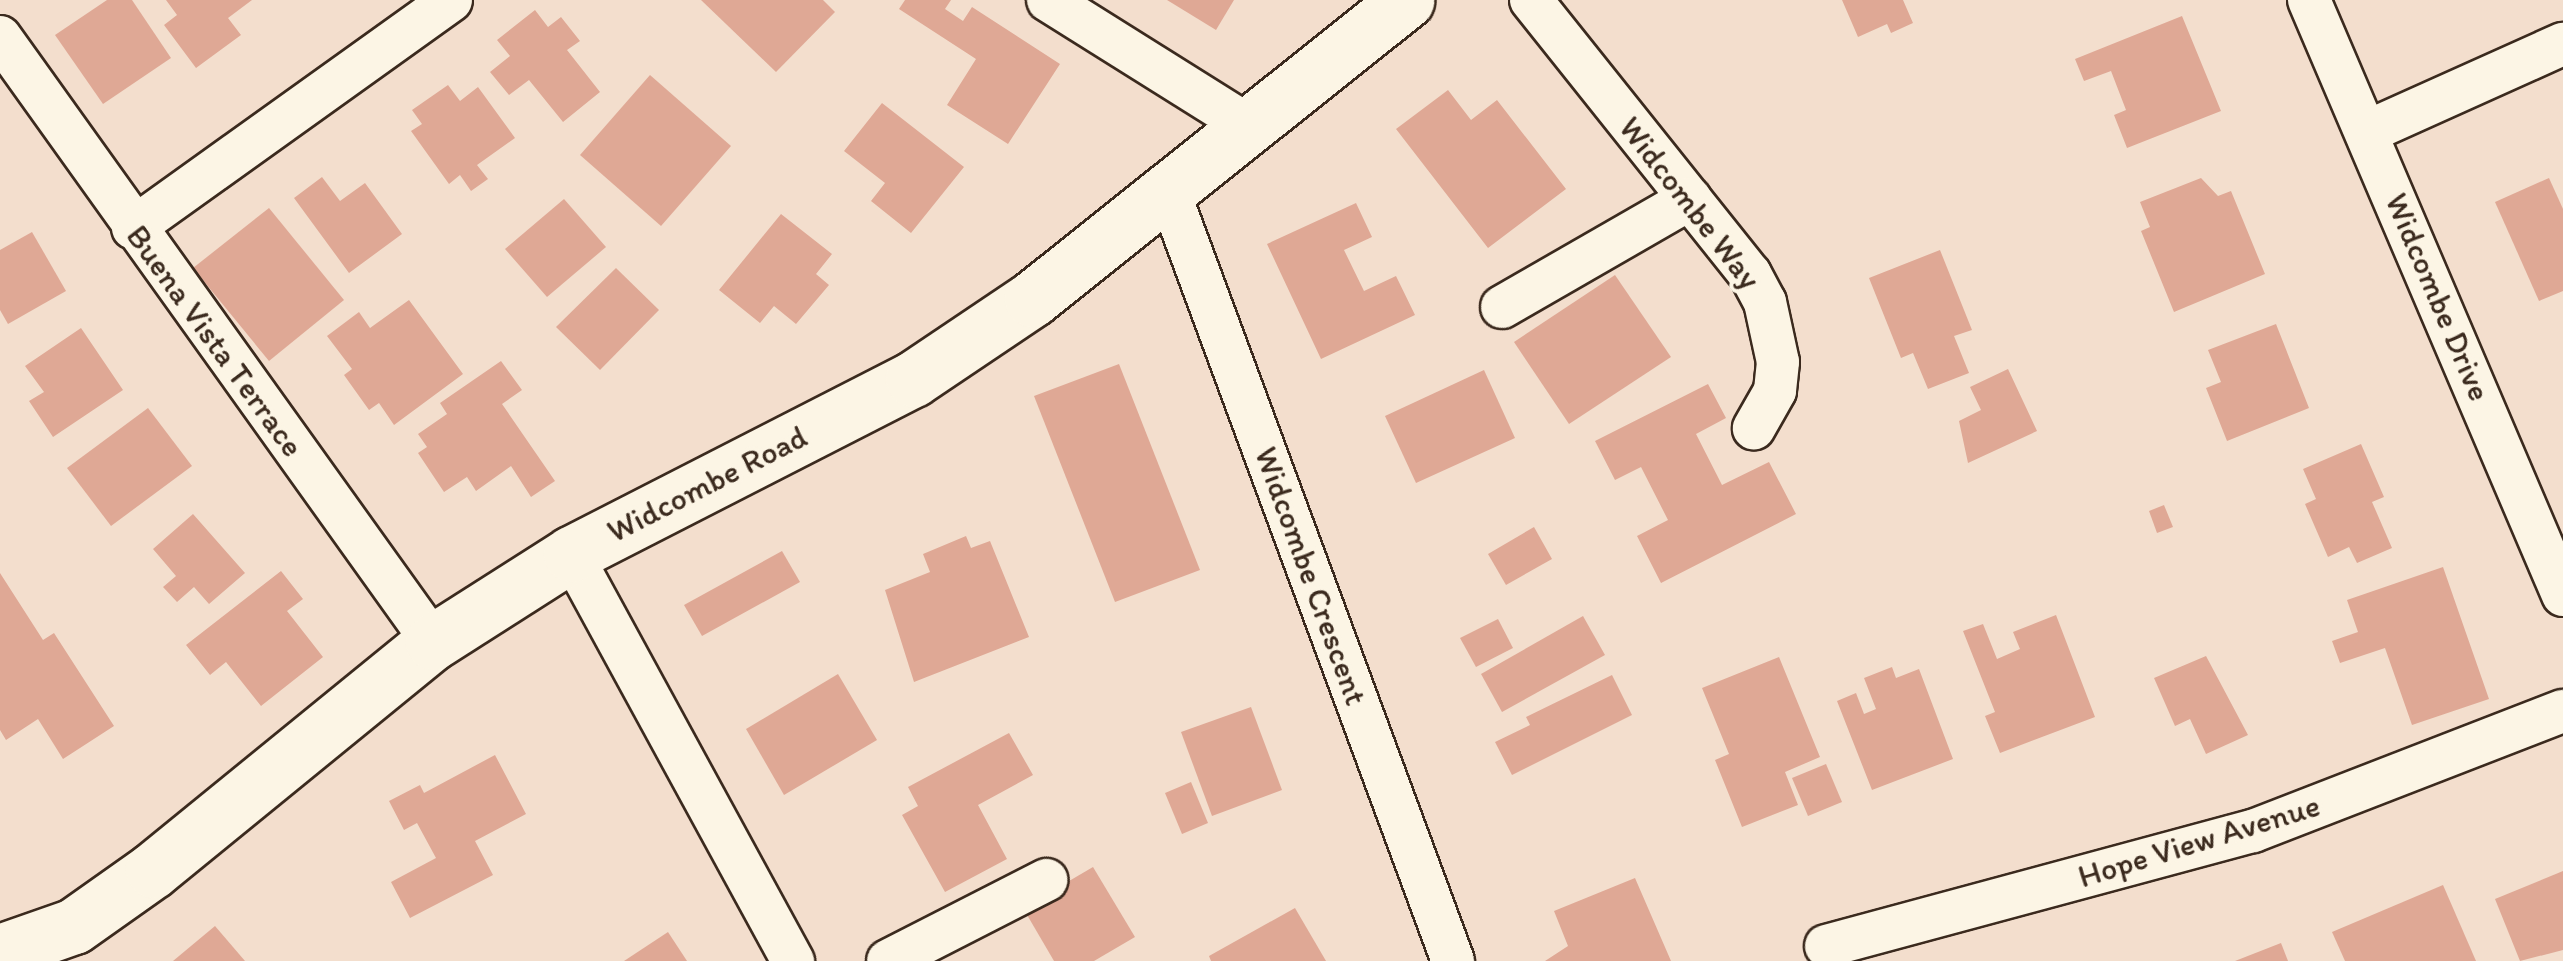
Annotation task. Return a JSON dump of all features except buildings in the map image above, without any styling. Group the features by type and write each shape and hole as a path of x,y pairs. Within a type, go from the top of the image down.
{"street":[{"path":"134,228 451,0"},
{"path":"1048,0 1247,124"},
{"name":"Widcombe Road","path":"0,952 74,926 153,870 434,642 571,554 913,379 1032,298 1406,0"},
{"name":"Widcombe Way","path":"1531,0 1750,274 1774,330 1775,391 1754,428"},
{"name":"Widcombe Drive","path":"2309,0 2369,131 2563,595"},
{"name":"Buena Vista Terrace","path":"0,37 434,642"},
{"path":"2369,131 2563,44"},
{"name":"Widcombe Crescent","path":"1168,190 1453,961"},
{"path":"1502,307 1690,199"},
{"path":"571,554 793,961"},
{"name":"Hope View Avenue","path":"1826,946 2254,831 2563,710"},
{"path":"888,961 1046,880"}]}
